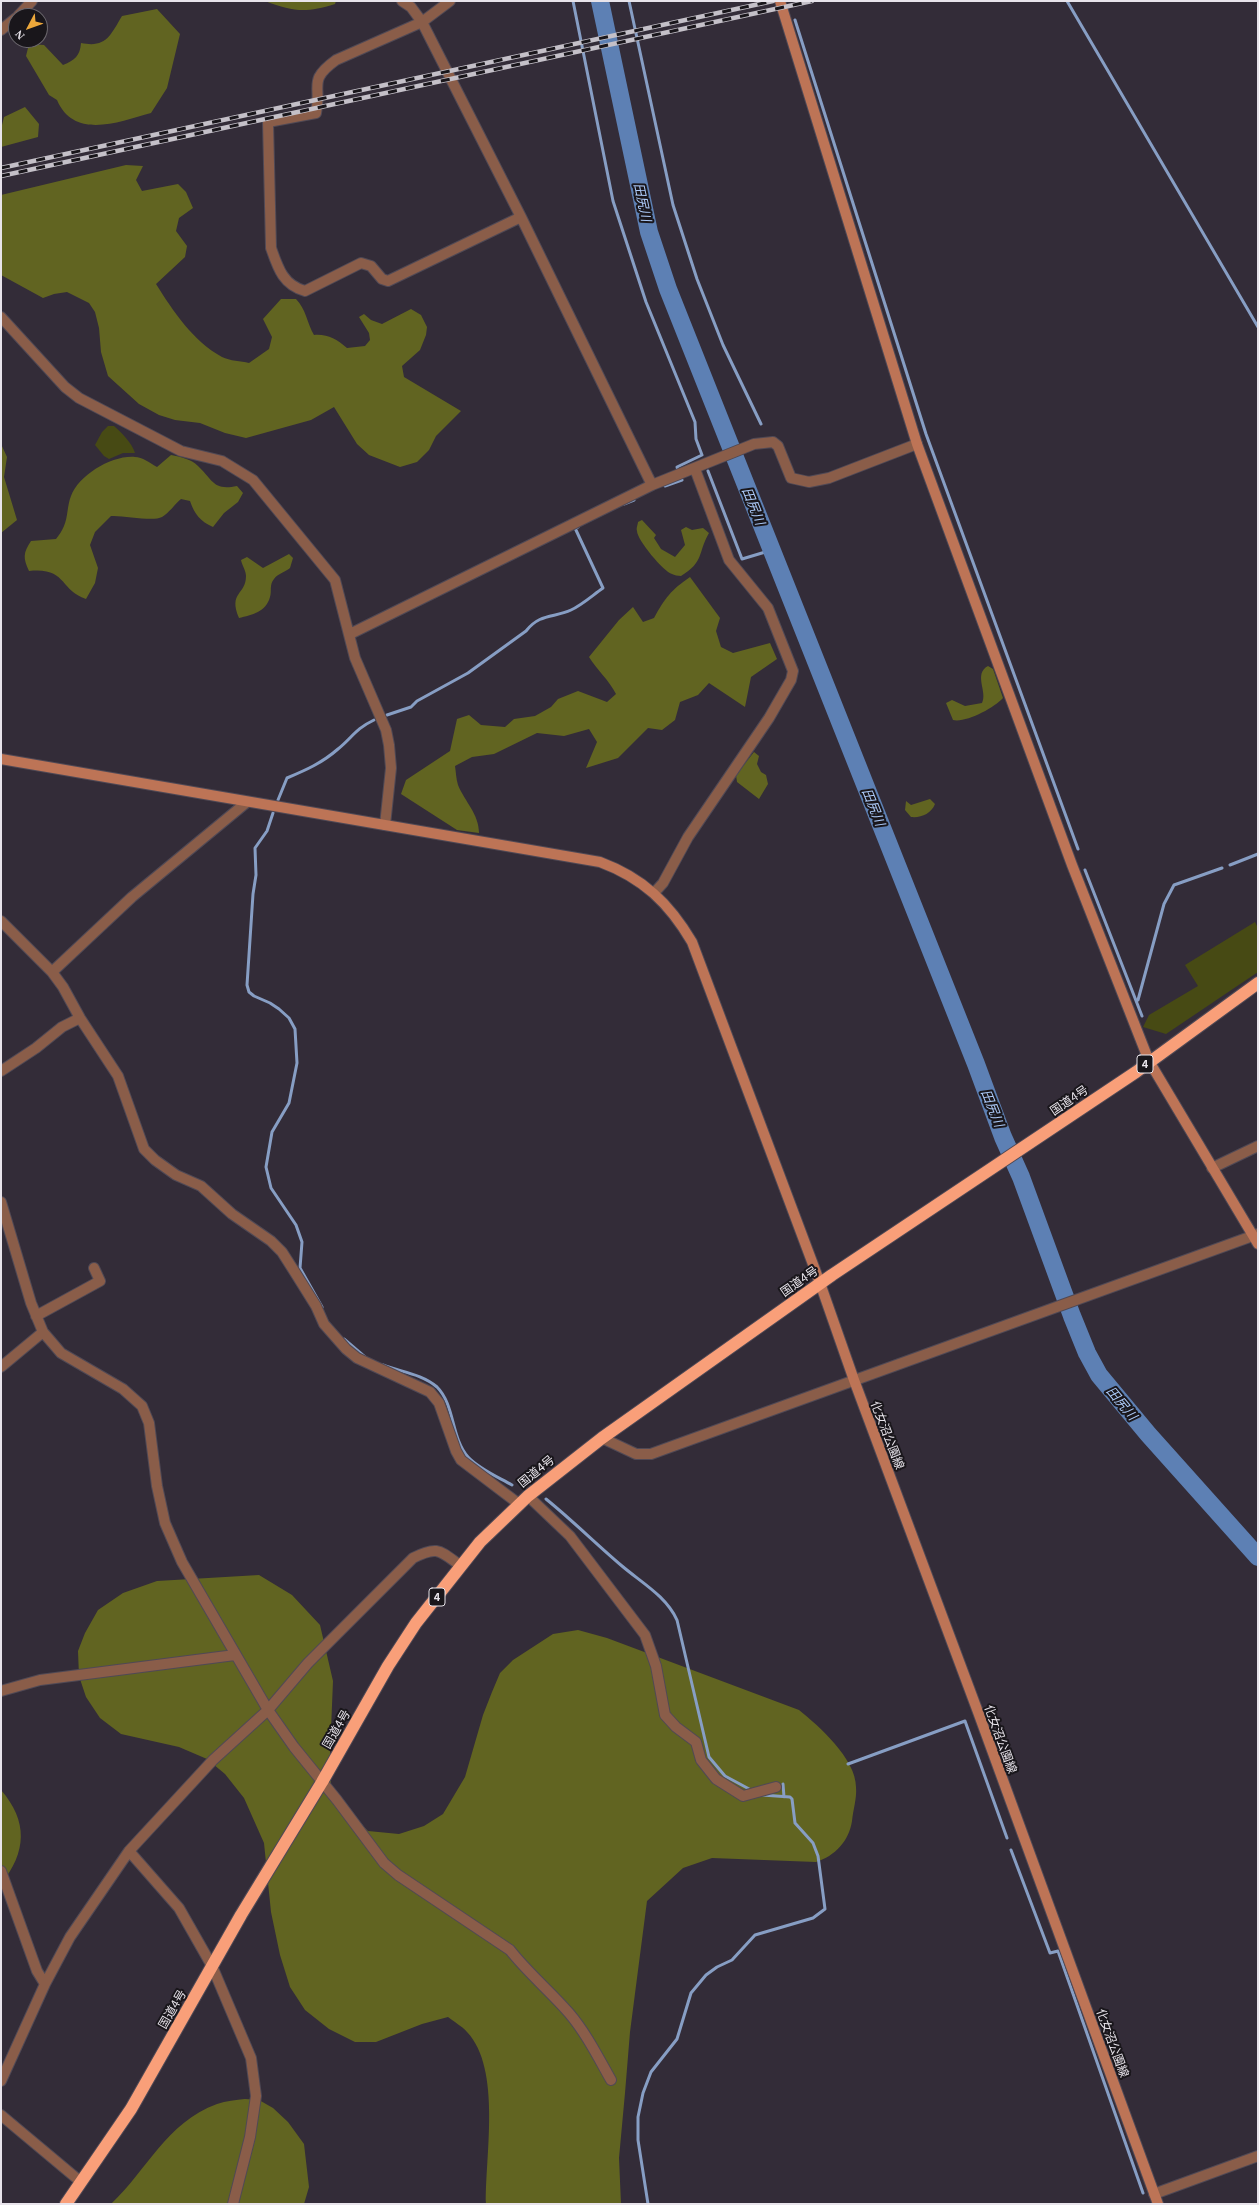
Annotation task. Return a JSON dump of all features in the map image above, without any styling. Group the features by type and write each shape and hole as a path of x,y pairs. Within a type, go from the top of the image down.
{"highway":[{"name":"国道4号","path":"66,2204 131,2109 212,1966 322,1782 388,1666 416,1623 480,1542 523,1500 602,1438 820,1283 1136,1072 1149,1061 1258,983"}],"street":[{"path":"402,1 411,7 422,22 521,217 652,485"},
{"path":"450,1 422,22 336,60 326,67 316,83 316,113 268,122 271,248 281,273 288,284 305,291 361,264 371,266 382,279 388,281 521,217"},
{"path":"602,1438 636,1454 651,1454 1082,1298 1256,1238 1212,1168 1149,1061 1072,866 917,444 780,1"},
{"path":"1,317 65,387 79,398 182,451 222,461 253,480 335,580 355,658 386,730 391,768 385,825"},
{"path":"350,634 652,485 754,444 773,442 778,446 791,478 809,482 829,478 917,444"},
{"path":"654,893 663,883 688,838 769,718 791,680 793,671 768,608 730,560 695,469"},
{"name":"化女沼公園線","path":"1,759 600,862 622,870 654,893 668,907 692,942 820,1283 854,1380 978,1712 1158,2204"},
{"path":"52,972 132,897 247,802"},
{"path":"1,921 52,972 64,987 80,1018 118,1076 141,1143 150,1155 176,1174 201,1186 232,1214 271,1241 282,1252 316,1306 324,1324 346,1349 357,1358 430,1392 439,1403 456,1451 461,1460 523,1500 570,1536 645,1635 652,1650 666,1715 676,1727 696,1742 701,1760 716,1779 743,1796 776,1787"},
{"path":"1,1072 36,1048 62,1027 80,1018"},
{"path":"1212,1168 1258,1146"},
{"path":"1,1202 36,1316 43,1332 61,1353 123,1389 142,1406 148,1423 157,1486 165,1523 182,1562 268,1710 294,1747 384,1863 398,1876 510,1950 520,1963 569,2013 591,2043 611,2080"},
{"path":"36,1316 100,1281 94,1268"},
{"path":"1,1367 43,1332"},
{"path":"1,2081 45,1984 70,1937 129,1851 213,1760 268,1710 308,1663 413,1558 429,1550 438,1551 461,1566"},
{"path":"1,1691 40,1680 236,1655"},
{"path":"129,1851 179,1908 212,1966 251,2058 255,2078 256,2096 252,2124 233,2204"},
{"path":"1,1871 37,1971 45,1984"},
{"path":"1,2115 81,2182"},
{"path":"1154,2194 1258,2156"}],"green space":[{"path":"108,426 114,426 120,432 134,449 135,453 123,453 109,459 104,456 95,445 102,432"},
{"path":"1255,922 1258,928 1258,972 1166,1034 1143,1027 1149,1015 1198,986 1185,965"}],"shaded area":[{"path":"265,1 336,1 335,4 325,7 300,10"},
{"path":"157,9 180,34 167,88 151,113 98,125 86,124 74,120 65,112 57,100 49,95 26,56 28,48 47,48 63,65 76,57 81,43 96,44 106,39 122,16"},
{"path":"25,107 39,124 38,137 1,147 1,129 4,117"},
{"path":"126,165 143,166 136,180 142,191 178,184 186,192 193,208 179,218 176,231 187,246 185,257 156,284 184,325 202,343 222,357 249,363 269,349 272,337 263,319 281,299 296,299 302,307 314,335 324,335 332,338 347,348 365,346 370,340 369,333 359,317 364,314 371,320 382,324 411,309 421,315 427,327 426,335 420,350 402,366 404,377 461,411 436,436 429,450 417,462 400,467 369,455 357,444 334,407 311,420 246,438 225,433 200,423 175,420 159,415 139,404 108,376 101,352 99,328 95,312 89,303 67,292 54,294 43,298 1,275 1,195"},
{"path":"1,444 7,457 4,477 17,520 1,533"},
{"path":"171,455 189,460 198,466 218,486 237,486 243,493 238,502 224,513 213,527 198,517 190,501 181,499 170,511 158,518 145,519 111,516 95,532 90,545 98,568 95,583 86,599 77,595 62,580 50,572 29,571 25,556 28,545 31,541 56,539 65,523 71,496 75,488 89,474 107,463 126,457 140,458 157,467"},
{"path":"642,520 656,535 654,538 661,549 675,557 685,545 681,530 686,527 692,530 703,528 709,533 705,540 700,557 694,566 681,576 672,574 663,568 646,548 638,535 638,522"},
{"path":"289,554 293,558 290,568 275,577 272,581 270,597 265,606 258,612 239,618 235,603 238,594 243,587 246,576 241,560 247,557 263,568"},
{"path":"690,577 720,618 716,631 721,647 733,653 770,643 777,659 751,677 745,707 709,683 698,695 680,702 675,720 662,730 648,728 618,758 586,768 597,742 589,729 564,736 537,733 494,754 472,757 455,766 456,778 461,791 477,820 479,833 457,830 401,794 406,780 450,751 457,719 469,715 481,725 505,727 514,719 535,716 551,707 558,699 578,691 607,702 616,694 589,657 619,620 633,607 643,622 654,618 669,595"},
{"path":"988,666 993,669 1003,698 980,714 965,719 953,720 946,703 952,700 965,706 982,703 983,694 981,678 984,669"},
{"path":"754,752 759,756 757,764 761,772 766,775 768,784 759,799 737,782 736,775"},
{"path":"930,799 935,804 925,815 911,817 905,810 906,801 911,805"},
{"path":"259,1575 292,1595 320,1625 333,1681 330,1754 331,1786 352,1815 368,1831 399,1834 424,1826 443,1814 465,1777 483,1715 500,1673 513,1660 553,1634 578,1630 607,1638 799,1710 826,1734 850,1765 856,1787 852,1821 848,1835 835,1852 816,1862 712,1858 683,1868 647,1901 630,2032 619,2158 621,2204 486,2204 489,2139 488,2090 485,2068 478,2048 467,2032 448,2017 422,2024 376,2042 355,2042 329,2029 305,2010 290,1987 280,1955 271,1912 264,1843 244,1798 225,1774 207,1759 179,1747 121,1734 100,1718 86,1697 79,1676 78,1651 85,1633 98,1610 123,1593 157,1581"},
{"path":"1,1790 16,1813 20,1825 21,1837 20,1848 16,1860 10,1872 1,1884"},
{"path":"245,2099 259,2100 273,2108 288,2122 304,2144 309,2187 304,2204 111,2204 159,2148 184,2123 199,2112 217,2104"}],"waterway":[{"path":"573,1 613,201 646,302 695,422 696,439 702,455 677,467 678,471"},
{"name":"田尻川","path":"600,1 649,232 668,289 976,1064 1003,1137 1021,1177 1087,1353 1099,1375 1148,1434 1258,1557"},
{"path":"629,1 673,205 697,279 723,345 761,424"},
{"path":"1067,1 1258,327"},
{"path":"795,20 926,434 1078,849"},
{"path":"708,471 742,559 772,550"},
{"path":"665,486 682,480"},
{"path":"624,504 634,500"},
{"path":"387,715 411,707 417,701 468,673 526,631 537,621 571,610 603,588 575,528 578,527"},
{"path":"278,800 287,778 320,762 343,745 358,730 374,720"},
{"path":"273,813 267,831 255,848 256,875 253,894 247,985 249,992 254,996 270,1003 289,1018 295,1029 297,1063 289,1103 272,1132 266,1167 271,1188 296,1225 302,1242 300,1268 322,1307"},
{"path":"1230,865 1258,854"},
{"path":"1138,1000 1164,904 1174,885 1222,868"},
{"path":"1085,870 1142,1016"},
{"path":"344,1339 365,1357"},
{"path":"383,1365 418,1376 437,1387 443,1394 447,1403 455,1431 468,1457 483,1469 512,1485"},
{"path":"546,1499 622,1566 653,1590 672,1611 677,1620 709,1757 725,1776 751,1790"},
{"path":"848,1764 965,1721 1007,1838"},
{"path":"783,1784 784,1797"},
{"path":"648,2204 638,2140 638,2117 643,2093 651,2072 677,2039 691,1993 706,1975 717,1967 732,1960 755,1935 813,1918 825,1909 818,1856 813,1843 795,1823 792,1799 790,1797 762,1795"},
{"path":"1011,1850 1050,1953 1058,1951 1143,2193"}],"railway":[{"path":"1,168 773,1"},
{"path":"1,176 812,1"}]}
